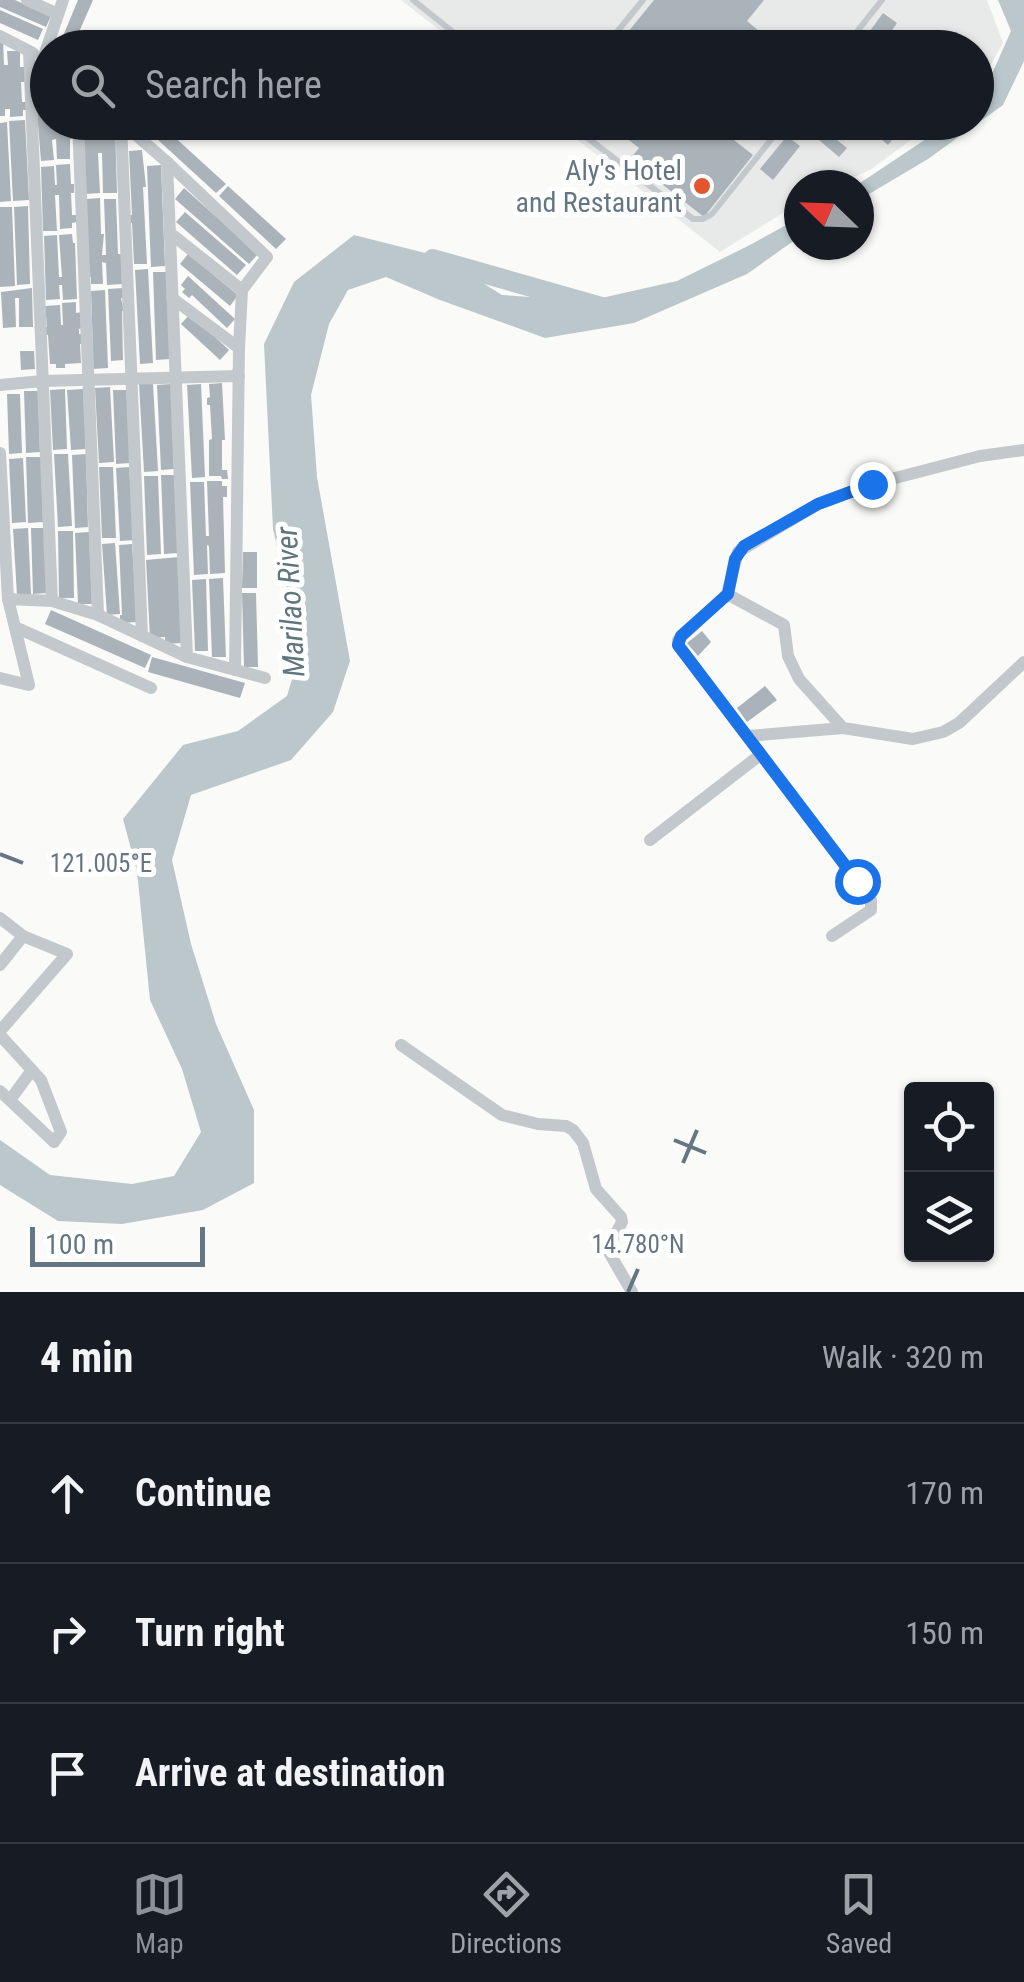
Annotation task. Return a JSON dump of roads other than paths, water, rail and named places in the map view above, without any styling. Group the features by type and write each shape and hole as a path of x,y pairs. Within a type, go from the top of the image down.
{"street":[{"path":"27,0 61,7"},
{"path":"0,36 29,51 30,76"},
{"path":"33,140 52,601"},
{"path":"79,140 98,615"},
{"path":"122,140 142,636"},
{"path":"141,140 267,257 242,290 238,348 236,670"},
{"path":"167,162 187,656"},
{"path":"170,233 242,290"},
{"path":"172,298 238,348"},
{"path":"0,385 239,376"},
{"path":"832,936 871,910 871,900 678,645 681,636 728,594 738,552 818,504 872,484 980,456 1024,450"},
{"path":"0,453 8,598 29,685 0,678"},
{"path":"728,594 784,625 788,656 799,678 844,728"},
{"path":"8,598 52,601 98,615 187,656 264,678"},
{"path":"15,627 151,688"},
{"path":"748,736 844,728 913,739 943,732 959,723 1024,662"},
{"path":"650,840 760,756"},
{"path":"0,918 24,936 67,954 0,1033 41,1080 61,1132 54,1142 5,1096 32,1070"},
{"path":"0,965 24,936"},
{"path":"401,1045 502,1115 566,1126 578,1135 596,1189 621,1217 609,1246 610,1254 632,1292"}],"lane":[{"path":"413,0 450,30"},
{"path":"619,30 643,0"},
{"path":"858,30 882,0"},
{"path":"590,140 693,219 712,214 771,140"}],"waterway":[{"name":"Marilao River","path":"433,259 602,307"}],"place":[{"name":"Aly's Hotel and Restaurant","path":"702,186"}]}
